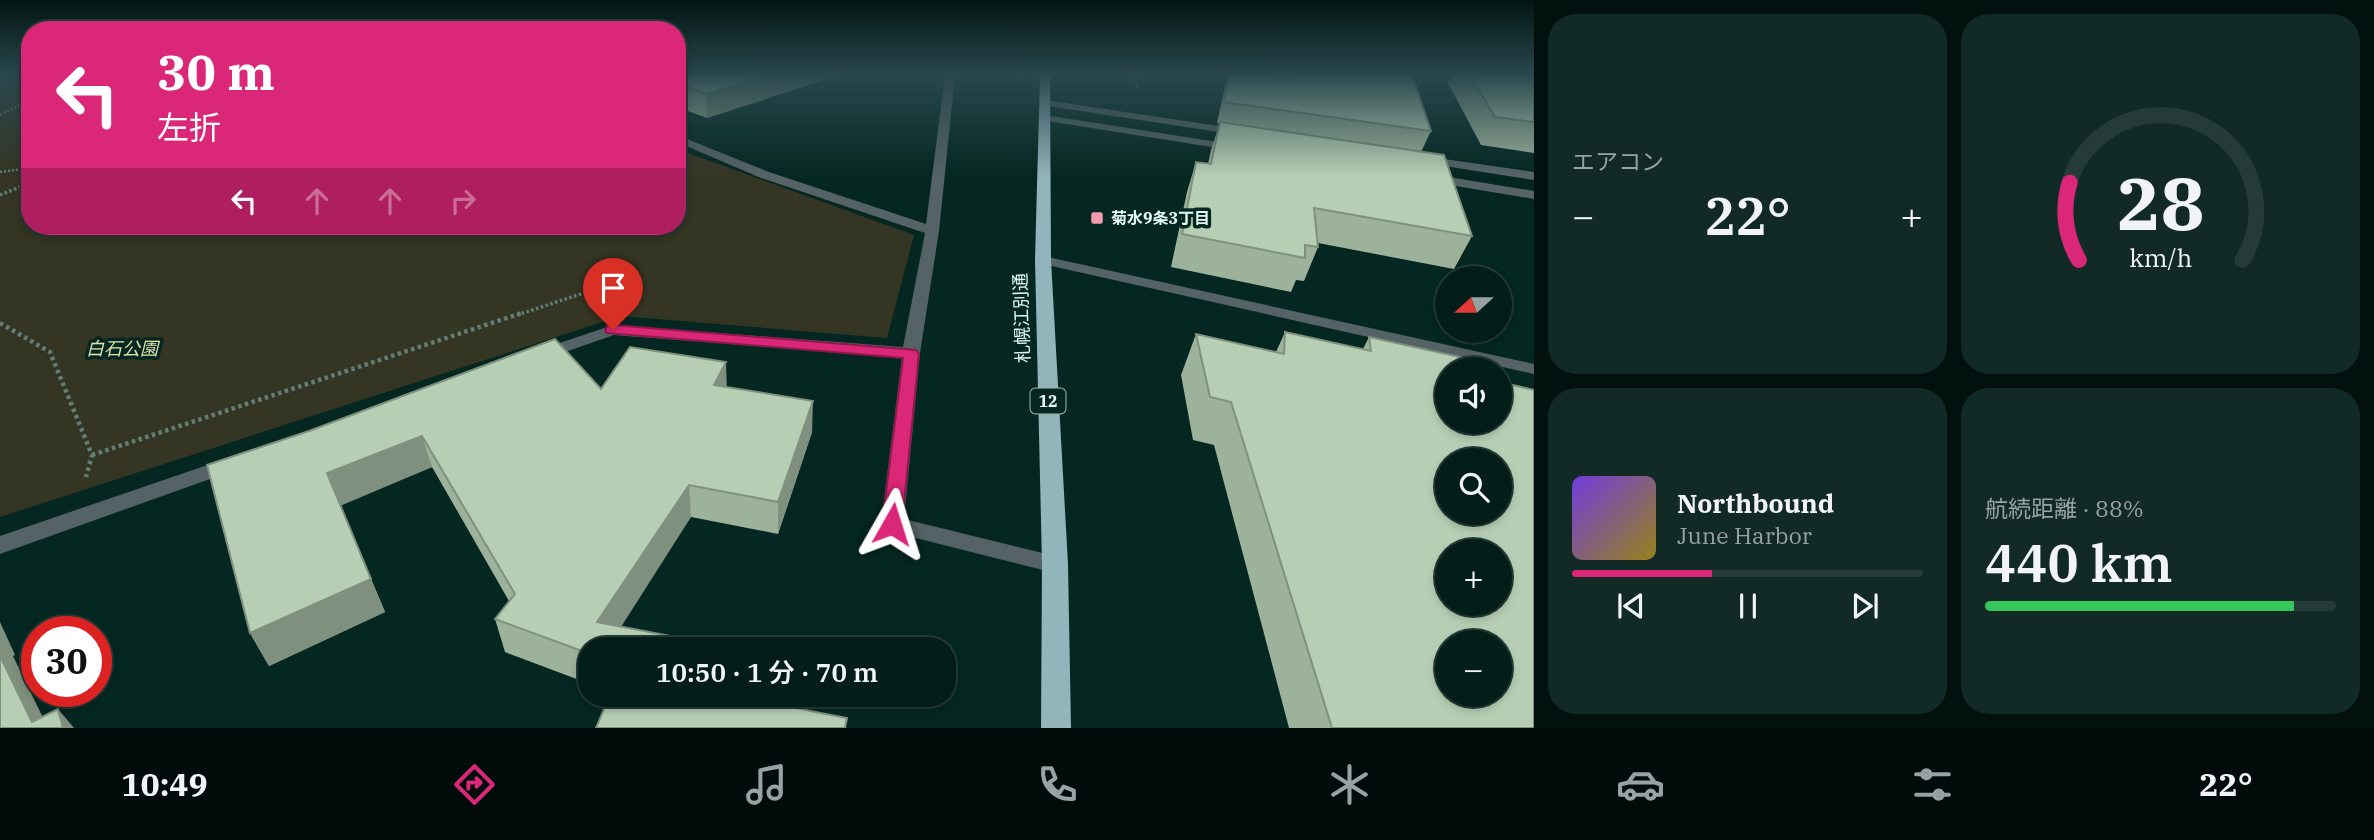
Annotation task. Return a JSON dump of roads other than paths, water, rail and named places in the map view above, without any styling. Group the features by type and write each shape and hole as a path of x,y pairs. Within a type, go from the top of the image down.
{"highway":[{"name":"札幌江別通","path":"1045,110 1043,260 1055,564 1056,728"}],"street":[{"path":"946,109 932,231 911,354 892,524 1055,564"},
{"path":"1045,110 1245,133"},
{"path":"1045,110 1251,150"},
{"path":"686,142 765,175 932,231"},
{"path":"1410,158 1534,176"},
{"path":"1413,176 1534,195"},
{"path":"1043,260 1534,369"},
{"path":"521,362 613,330 911,354"},
{"path":"0,545 245,459"}],"place":[{"name":"菊水9条3丁目","path":"1097,218"}],"park label":[{"name":"白石公園","path":"122,349"}]}
